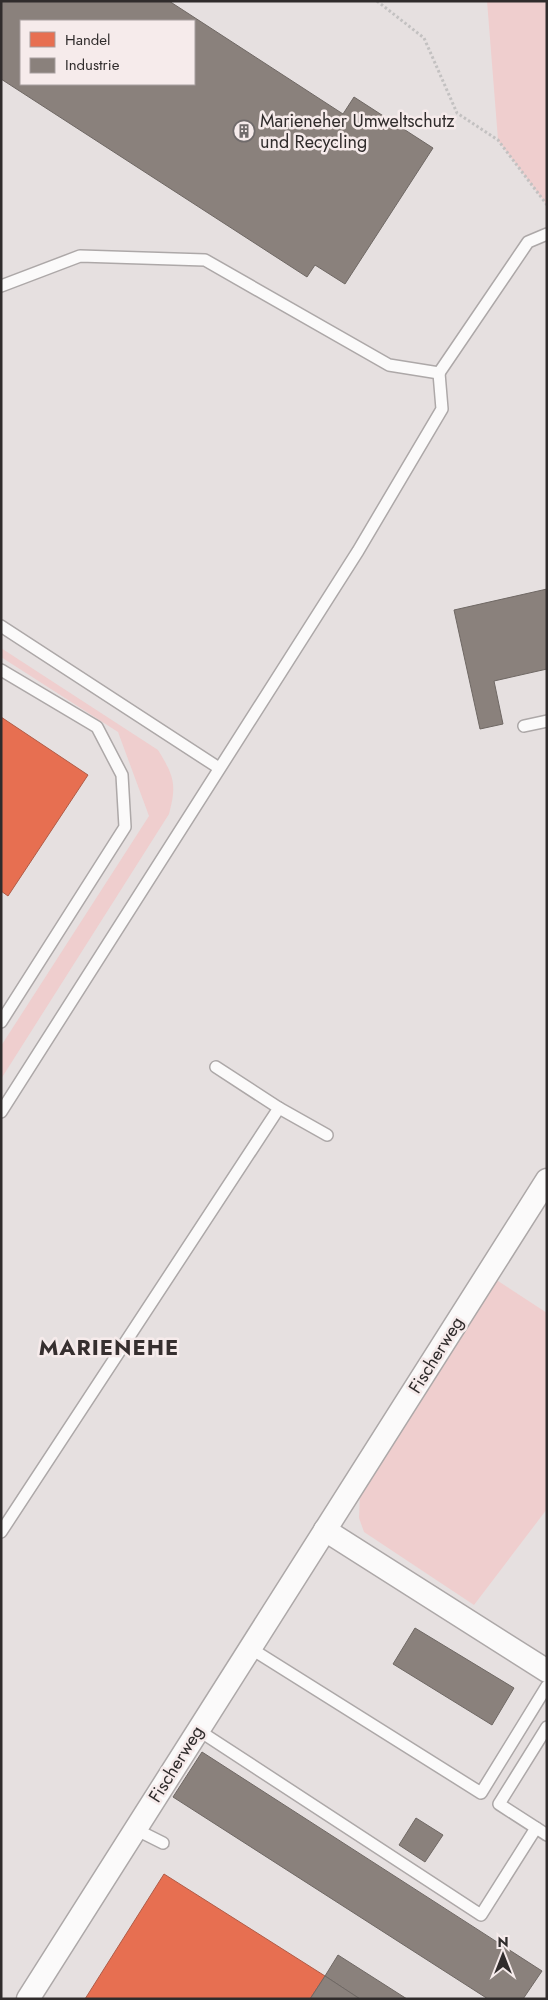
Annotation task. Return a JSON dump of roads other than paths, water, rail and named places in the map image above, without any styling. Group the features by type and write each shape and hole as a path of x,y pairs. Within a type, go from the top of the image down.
{"street":[{"name":"Fischerweg","path":"28,1999 547,1180"},
{"path":"324,1530 547,1671"}],"lane":[{"path":"1,1112 358,551 442,409 439,373 528,242 547,234"},
{"path":"1,286 80,256 205,260 389,365 439,373"},
{"path":"1,626 219,768"},
{"path":"1,670 97,727 122,775 126,827 1,1022"},
{"path":"524,726 547,721"},
{"path":"216,1067 279,1108 327,1135"},
{"path":"1,1532 279,1108"},
{"path":"250,1648 481,1793 547,1686"},
{"path":"547,1727 499,1804 547,1835"},
{"path":"198,1730 481,1915 536,1828"},
{"path":"136,1828 163,1843"}],"place":[{"name":"Marieneher Umweltschutz und Recycling","path":"244,131"}],"district":[{"name":"MARIENEHE","path":"109,1347"}]}
